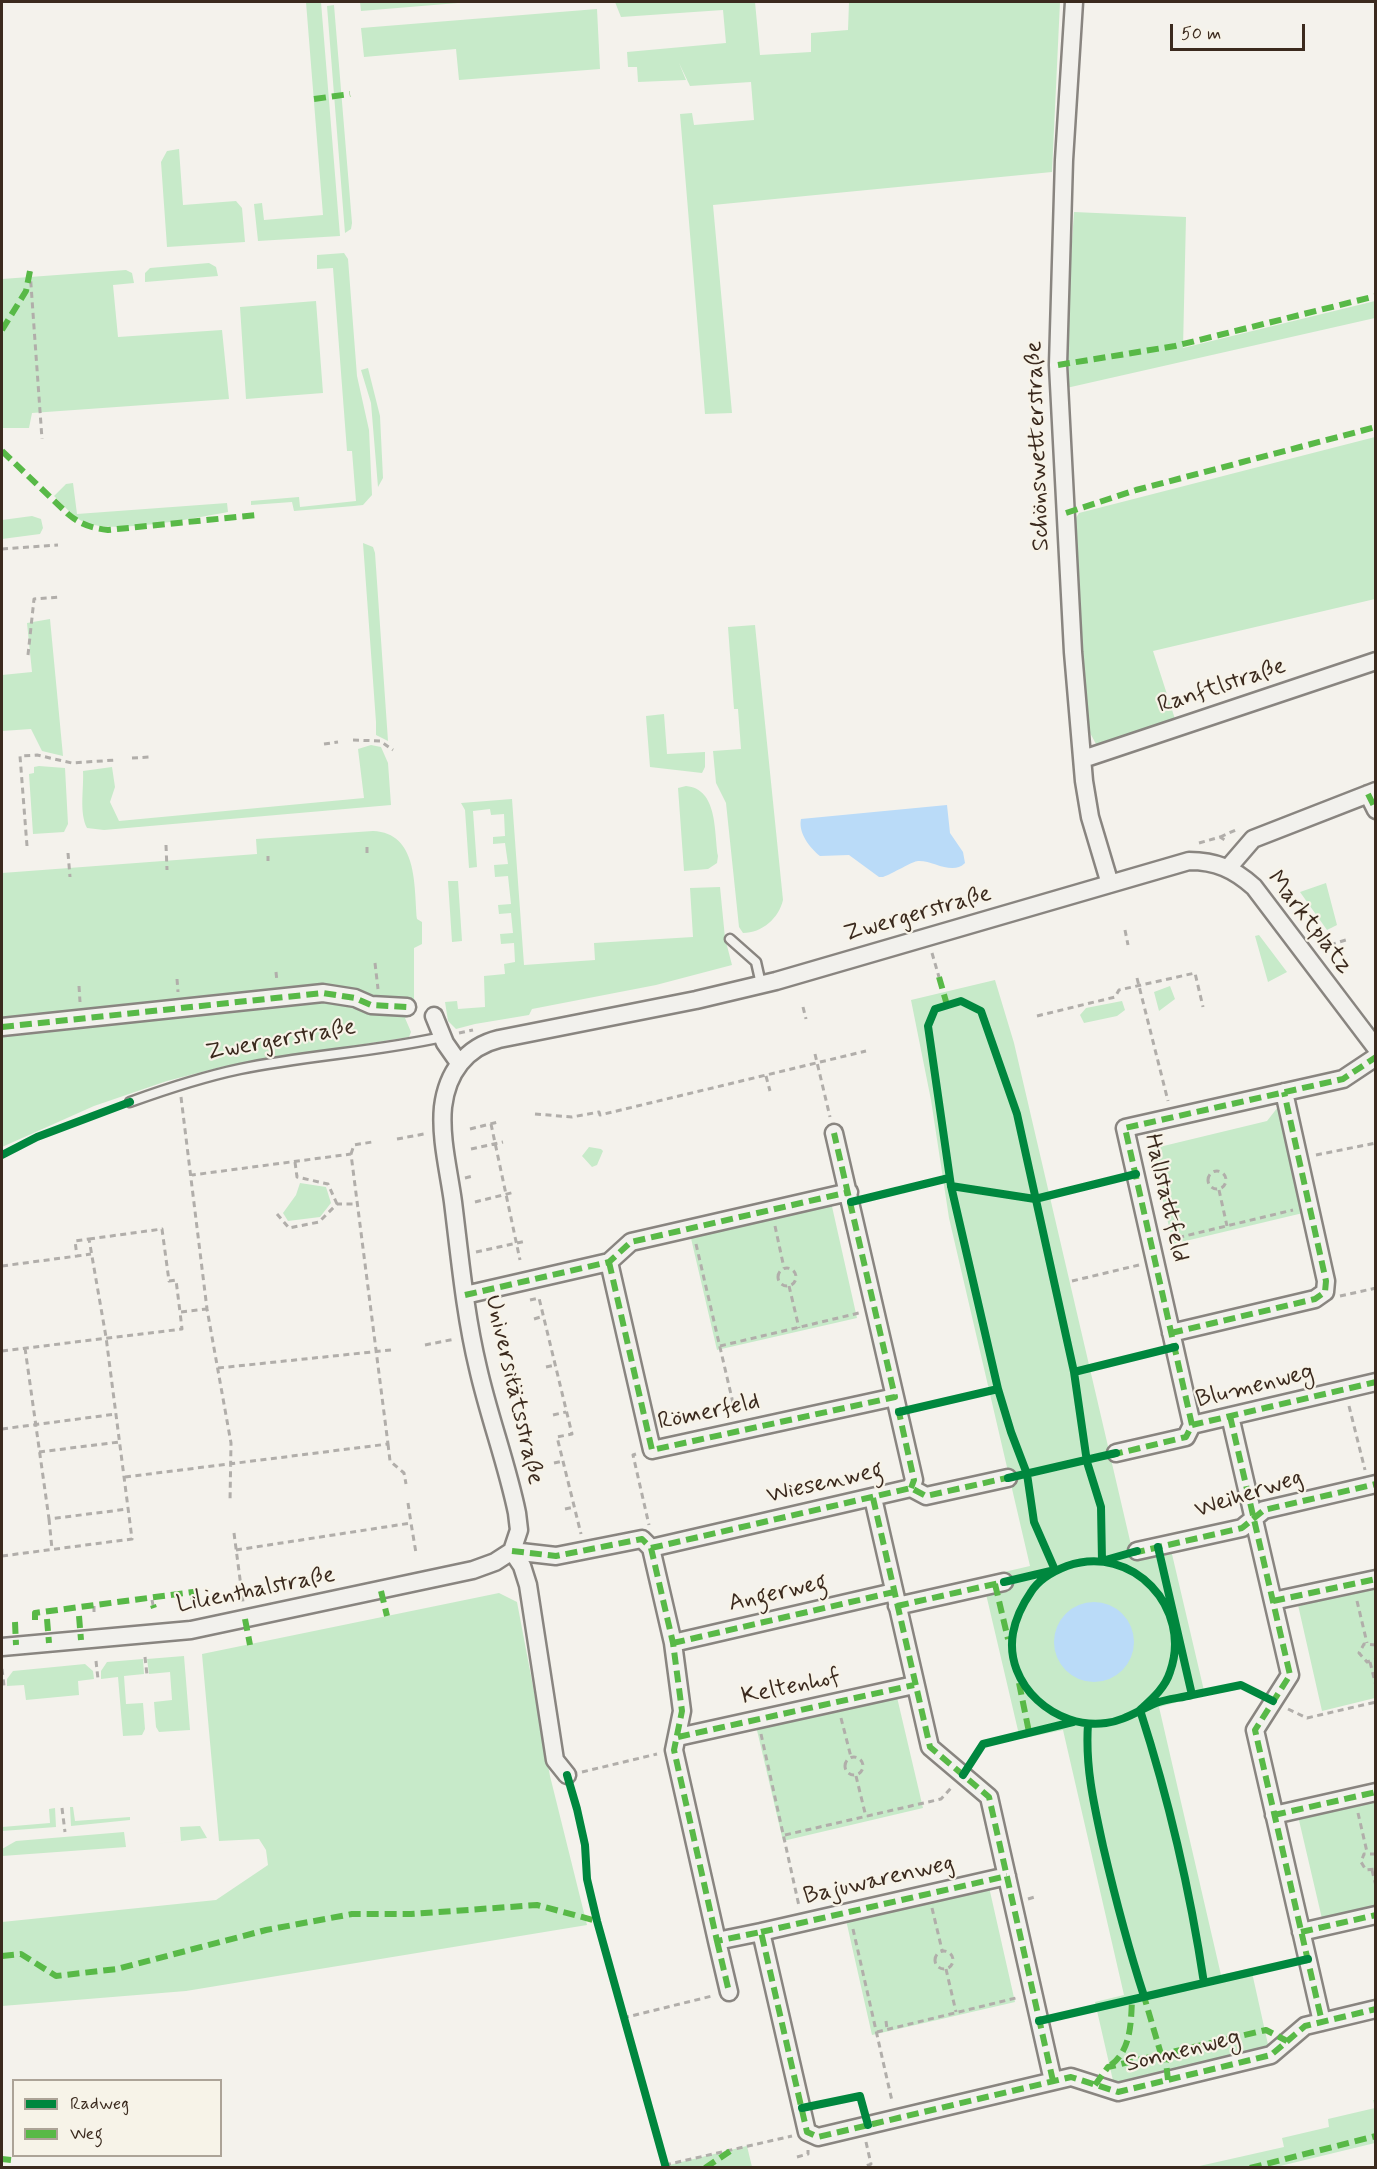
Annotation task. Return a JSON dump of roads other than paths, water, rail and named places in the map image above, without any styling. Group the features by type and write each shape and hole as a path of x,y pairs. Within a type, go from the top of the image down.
{"street":[{"name":"Schönswetterstraße","path":"1074,2 1064,160 1058,365 1072,652 1090,817 1110,884"},
{"name":"Ranftlstraße","path":"1083,759 1376,661"},
{"path":"1228,868 1253,839 1372,792 1376,810"},
{"name":"Zwergerstraße","path":"459,1063 476,1048 493,1040 696,1000 761,984 1188,861 1202,861 1228,868"},
{"name":"Marktplatz","path":"1228,868 1254,887 1374,1042"},
{"path":"2,1027 323,993 355,998 379,1006 408,1007"},
{"path":"434,1016 442,1037 459,1063"},
{"name":"Hallstattfeld","path":"1192,1425 1125,1128 1343,1079 1376,1057"},
{"name":"Universitätsstraße","path":"459,1063 451,1079 443,1108 444,1142 471,1336 517,1513 519,1530 512,1551"},
{"path":"1172,1333 1315,1299 1325,1292 1326,1281 1284,1092"},
{"path":"834,1133 914,1480 911,1488"},
{"path":"465,1295 609,1262 631,1242 849,1192"},
{"name":"Römerfeld","path":"609,1262 652,1450 895,1397"},
{"name":"Blumenweg","path":"1116,1454 1186,1437 1192,1425 1376,1382"},
{"path":"1230,1416 1290,1675 1255,1730 1322,2022"},
{"name":"Wiesenweg","path":"512,1551 546,1557 585,1550 647,1544 873,1498 911,1488 926,1496 1008,1478"},
{"name":"Weiherweg","path":"1137,1551 1242,1528 1264,1510 1372,1485"},
{"path":"873,1498 930,1747 989,1797 1053,2081"},
{"path":"647,1544 673,1643 682,1711 676,1744 729,1992"},
{"path":"512,1551 522,1566 528,1585 555,1760 571,1775"},
{"name":"Lilienthalstraße","path":"2,1647 190,1630 473,1570 495,1562 512,1551"},
{"path":"1273,1601 1376,1579"},
{"name":"Angerweg","path":"673,1643 896,1599 1004,1582"},
{"name":"Keltenhof","path":"676,1744 914,1685"},
{"path":"1274,1815 1376,1792"},
{"name":"Bajuwarenweg","path":"717,1941 1007,1876"},
{"path":"1301,1932 1376,1915"},
{"name":"Sonnenweg","path":"761,1932 813,2135 895,2119 1071,2077 1118,2092 1271,2055 1305,2026 1376,2009"}],"lane":[{"path":"730,939 756,962 761,984"},
{"name":"Zwergerstraße","path":"130,1102 180,1084 240,1069 412,1044 442,1037"}],"water":[{"path":"947,805 950,833 963,852 965,863 960,867 948,868 918,861 879,877 849,855 820,856 812,849 801,830 801,819"},
{"path":"1094,1602 1109,1605 1122,1614 1131,1627 1134,1642 1131,1657 1122,1670 1109,1679 1094,1682 1079,1679 1066,1670 1057,1657 1054,1642 1057,1627 1066,1614 1079,1605"}]}
